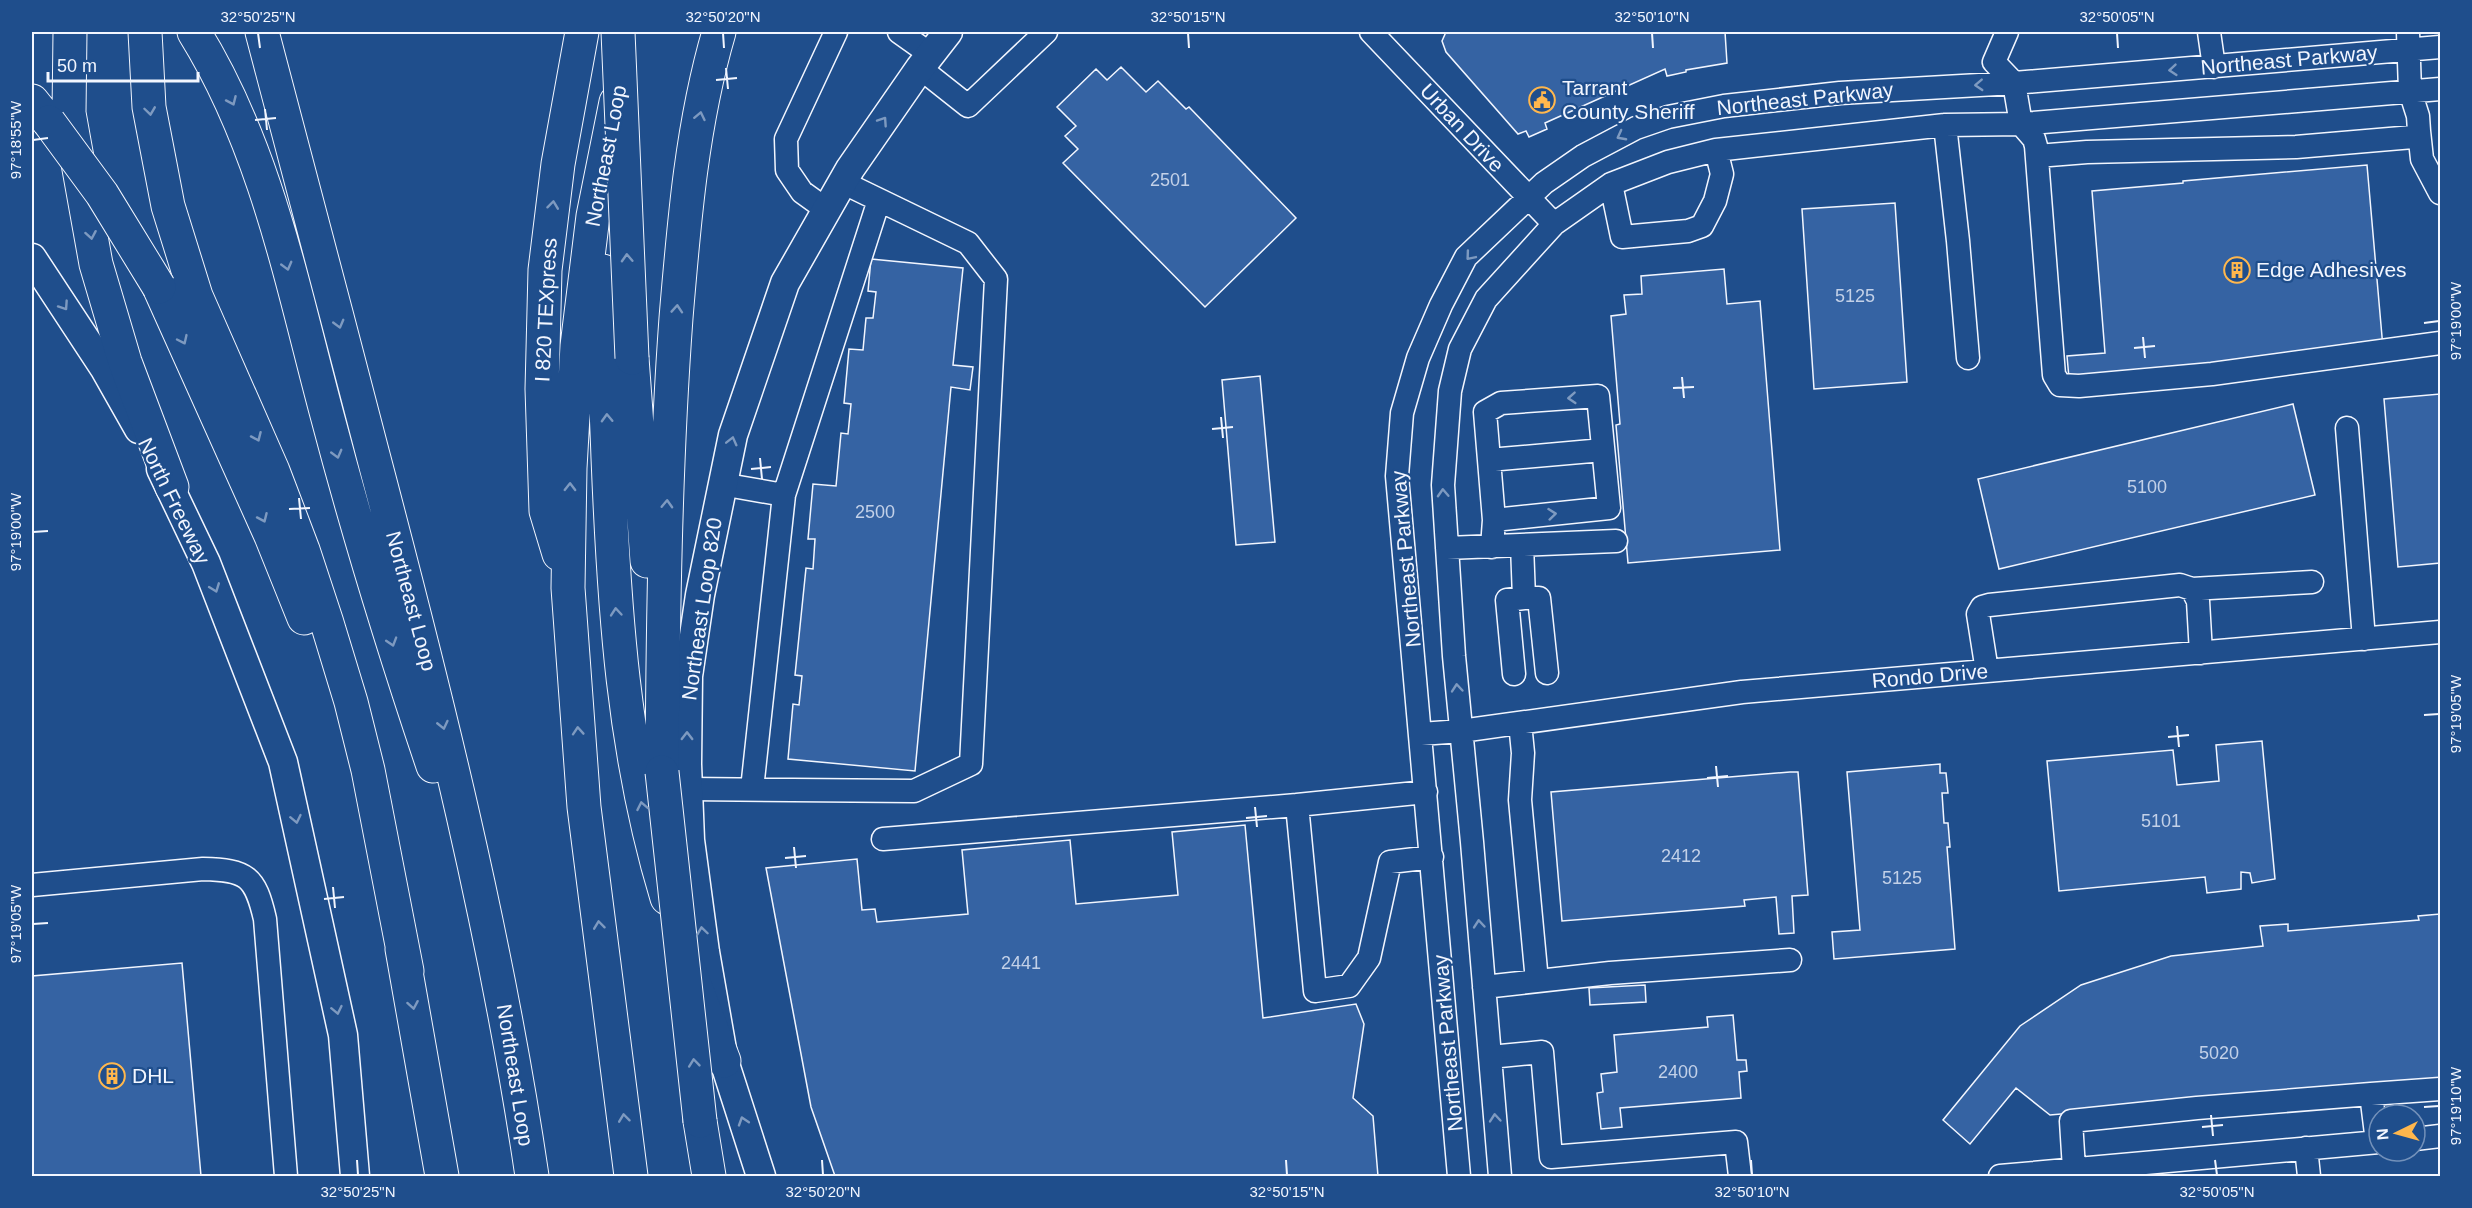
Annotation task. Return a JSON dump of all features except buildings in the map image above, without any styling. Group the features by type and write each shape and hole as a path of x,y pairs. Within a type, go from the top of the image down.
{"highway":[{"path":"70,32 69,113 96,264 125,362 172,487"},
{"path":"145,32 149,107 168,206 196,296 273,471 303,550 351,702 368,770 407,971 441,1176"},
{"path":"194,32 230,96 272,209 346,488 399,666 491,939"},
{"name":"Northeast Loop","path":"262,32 429,668 491,939 532,1176"},
{"path":"286,32 304,134 303,186"},
{"name":"I 820 TEXpress","path":"568,588 546,511 542,389 545,270 558,164 582,32"},
{"path":"618,32 632,358 675,781"},
{"name":"Northeast Loop","path":"631,1176 584,807 568,588 570,468 577,346 593,216 610,126 632,32"},
{"path":"710,1176 700,1121 675,781 664,587 673,367 682,245 696,137 719,32"},
{"path":"40,112 102,194 159,287 266,525 307,627 345,738 407,971"},
{"path":"610,126 603,259 604,351 615,606 626,706 642,809 662,883 685,960 724,1061"}],"main road":[{"path":"846,176 925,61 948,32"},
{"name":"Northeast Loop 820","path":"761,1176 724,1061 705,952 690,840 675,781 687,676 700,595 733,435 785,283 846,176"},
{"name":"North Freeway","path":"32,258 105,369 172,487 206,563 283,762 343,1035 355,1176"}],"street":[{"path":"827,210 802,192 787,170 786,139 836,32"},
{"path":"899,32 968,106 1046,32"},
{"name":"Urban Drive","path":"1371,32 1554,224"},
{"path":"2007,32 1994,62 2014,83 2021,124 2034,139 2054,375 2060,384 2079,386 2212,374 2440,343"},
{"path":"2209,32 2214,67"},
{"path":"2409,41 2410,91 2418,116 2422,159 2440,193"},
{"name":"Northeast Parkway","path":"1459,1176 1397,476 1402,413 1418,358 1441,305 1466,257 1545,183 1583,156 1636,128 1668,117 1724,106 1840,93 2014,83 2214,67 2409,41 2440,47"},
{"name":"Northeast Parkway","path":"1500,1176 1461,731 1443,484 1450,391 1460,349 1486,299 1554,224 1611,184 1668,162 1716,150 1945,125 2021,124 2440,89"},
{"path":"1945,125 1968,358"},
{"path":"2037,156 2087,152 2296,147 2413,137 2419,131"},
{"path":"1611,184 1622,237 1702,226 1715,201 1722,174 1716,150"},
{"path":"675,781 752,789 914,791 971,764 996,279 968,243 879,200 846,176"},
{"path":"752,789 784,495 879,200"},
{"path":"1492,547 1494,520 1485,412 1501,403 1598,396 1609,508 1494,520"},
{"path":"2347,428 2364,639"},
{"path":"1489,460 1603,450"},
{"path":"722,484 784,495"},
{"path":"1447,548 1616,541"},
{"path":"1522,545 1524,598"},
{"path":"1987,671 1978,614 1982,607 1989,604 2180,585 2192,589 2312,582"},
{"path":"2192,589 2198,601 2201,653"},
{"path":"1514,674 1507,600 1539,598 1547,674"},
{"name":"Rondo Drive","path":"1421,734 1461,731 1742,692 2440,632"},
{"path":"1520,723 1523,753 1520,800 1537,981"},
{"path":"883,839 1297,805 1426,792"},
{"path":"1297,805 1316,991 1349,986 1369,958 1390,862 1432,857"},
{"path":"32,885 203,870 224,870 240,874 252,882 260,897 265,919 286,1176"},
{"path":"1484,987 1610,973 1790,960"},
{"path":"1490,1057 1542,1052 1551,1156 1736,1142 1740,1176"},
{"path":"2074,1169 2072,1121 2197,1108 2440,1089"},
{"path":"2371,1094 2372,1103"},
{"path":"2000,1176 2367,1143"},
{"path":"2306,1148 2309,1176"}],"place":[{"name":"Tarrant County Sheriff","path":"1542,100"},
{"name":"Edge Adhesives","path":"2237,270"},
{"name":"DHL","path":"112,1076"}]}
